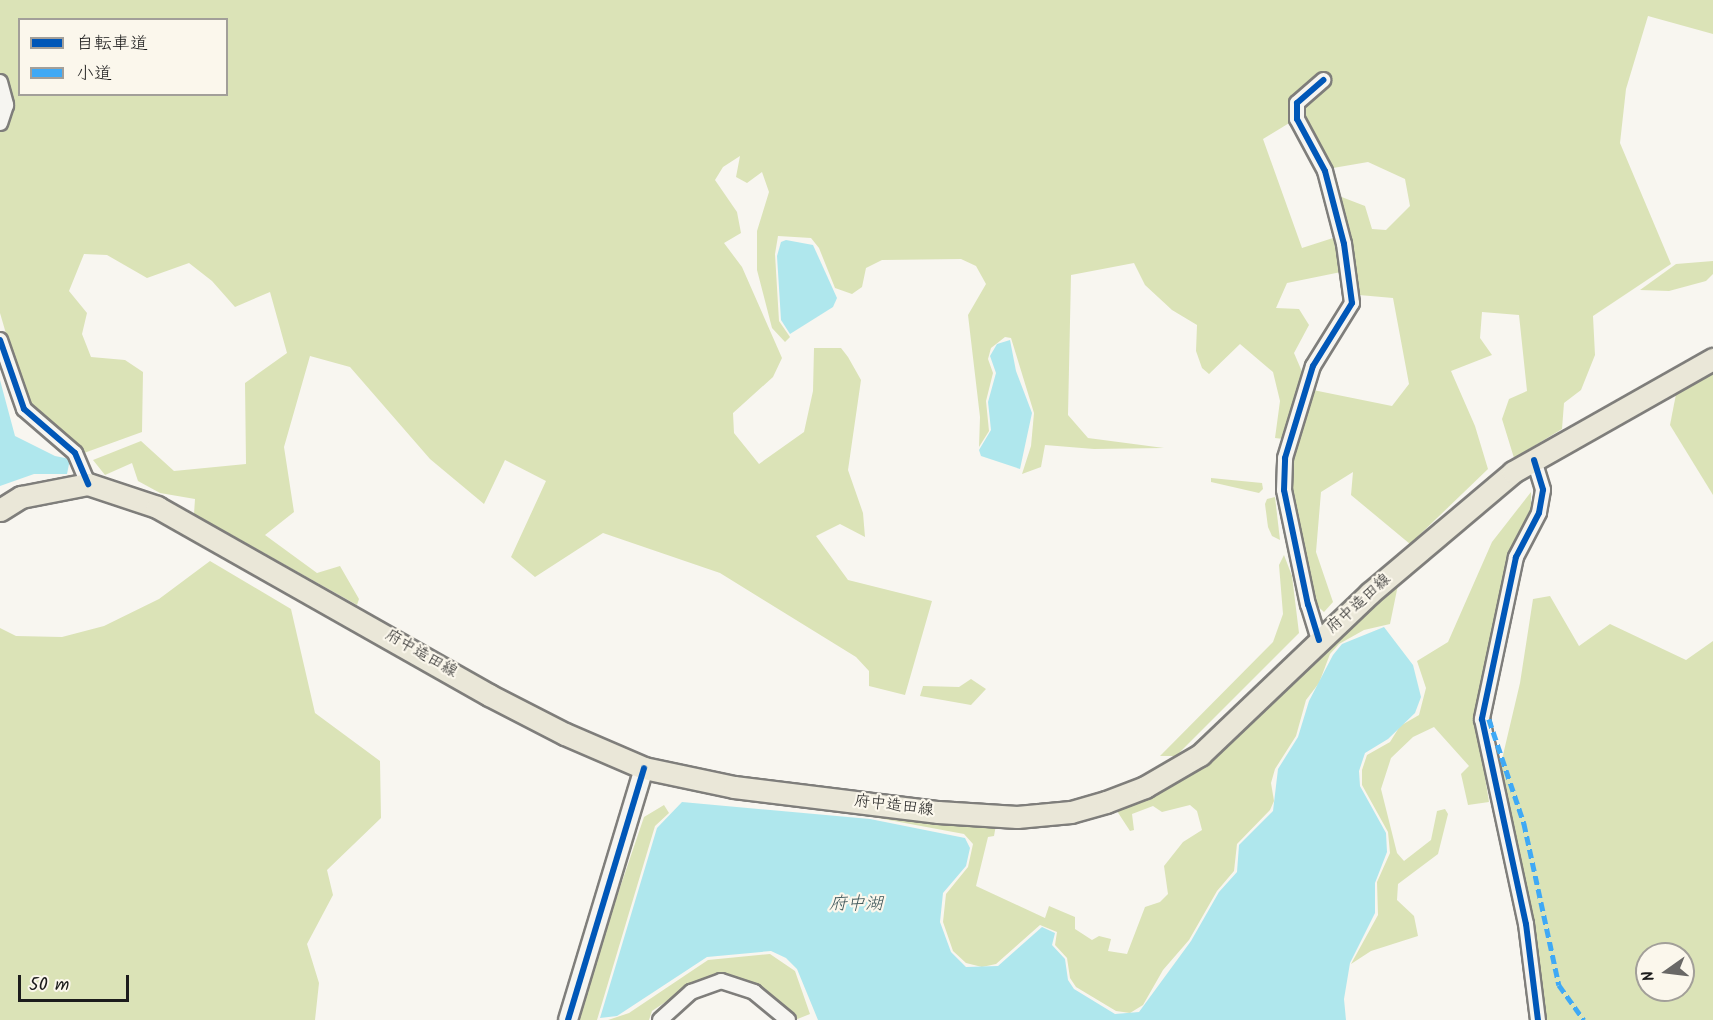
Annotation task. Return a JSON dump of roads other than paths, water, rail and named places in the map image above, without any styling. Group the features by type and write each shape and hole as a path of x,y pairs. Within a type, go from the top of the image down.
{"main road":[{"name":"府中造田線","path":"0,510 21,496 87,484 156,507 489,694 565,734 644,768 734,787 948,813 1017,817 1071,812 1145,787 1200,755 1319,640 1443,529 1534,460 1713,359"}],"street":[{"path":"1319,640 1308,605 1284,490 1286,458 1313,366 1352,303 1344,244 1325,171 1297,119 1298,103 1323,80"},
{"path":"0,82 6,105 0,123"},
{"path":"0,340 24,410 75,453 87,484"},
{"path":"1534,460 1543,490 1539,513 1516,557 1482,719 1526,924 1538,1020"},
{"path":"568,1020 644,768"},
{"path":"660,1020 691,992 721,981 754,992 788,1020"}],"water":[{"path":"786,240 813,245 837,298 833,307 790,334 781,320 777,256 781,242"},
{"path":"1010,340 1016,371 1032,413 1020,469 981,456 979,450 991,430 988,402 996,373 990,356 997,344"},
{"path":"0,380 15,436 55,456 70,459 67,474 34,474 0,486"},
{"name":"府中湖","path":"1384,627 1413,665 1421,697 1415,713 1388,739 1365,753 1359,771 1360,786 1386,833 1387,852 1375,883 1375,913 1350,963 1344,999 1346,1020 818,1020 797,969 786,958 771,951 707,957 617,1016 600,1018 657,828 682,802 870,819 965,838 970,848 966,866 943,893 940,922 951,952 966,967 998,966 1042,927 1055,933 1052,945 1065,959 1068,980 1074,989 1115,1014 1139,1012 1191,941 1219,892 1237,872 1239,845 1273,811 1278,769 1298,737 1309,701 1333,655 1342,644"}]}
